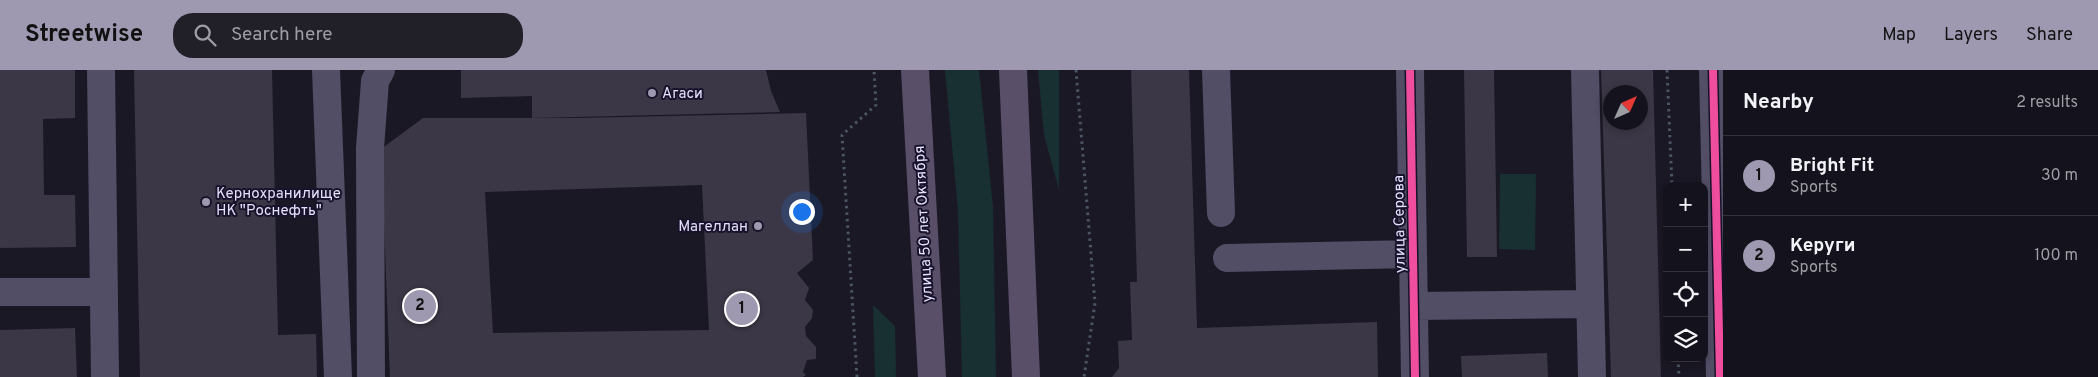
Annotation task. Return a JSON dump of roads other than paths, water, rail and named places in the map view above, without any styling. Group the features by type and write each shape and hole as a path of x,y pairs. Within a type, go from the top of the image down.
{"main road":[{"name":"улица 50 лет Октября","path":"915,70 932,377"},
{"path":"1013,70 1026,377"}],"street":[{"path":"101,70 105,377"},
{"path":"326,70 338,377"},
{"path":"371,377 370,148 375,81 381,70"},
{"path":"1216,70 1221,213"},
{"name":"улица Серова","path":"1410,70 1415,377"},
{"path":"1585,70 1592,377"},
{"path":"1714,70 1720,377"},
{"path":"1227,258 1413,254"},
{"path":"0,292 104,292"},
{"path":"1414,306 1590,304"}],"place":[{"name":"Агаси","path":"652,93"},
{"name":"Кернохранилище НК \"Роснефть\"","path":"206,202"},
{"name":"Магеллан","path":"758,226"},
{"name":"Керуги","path":"420,306"},
{"name":"Bright Fit","path":"742,309"}]}
